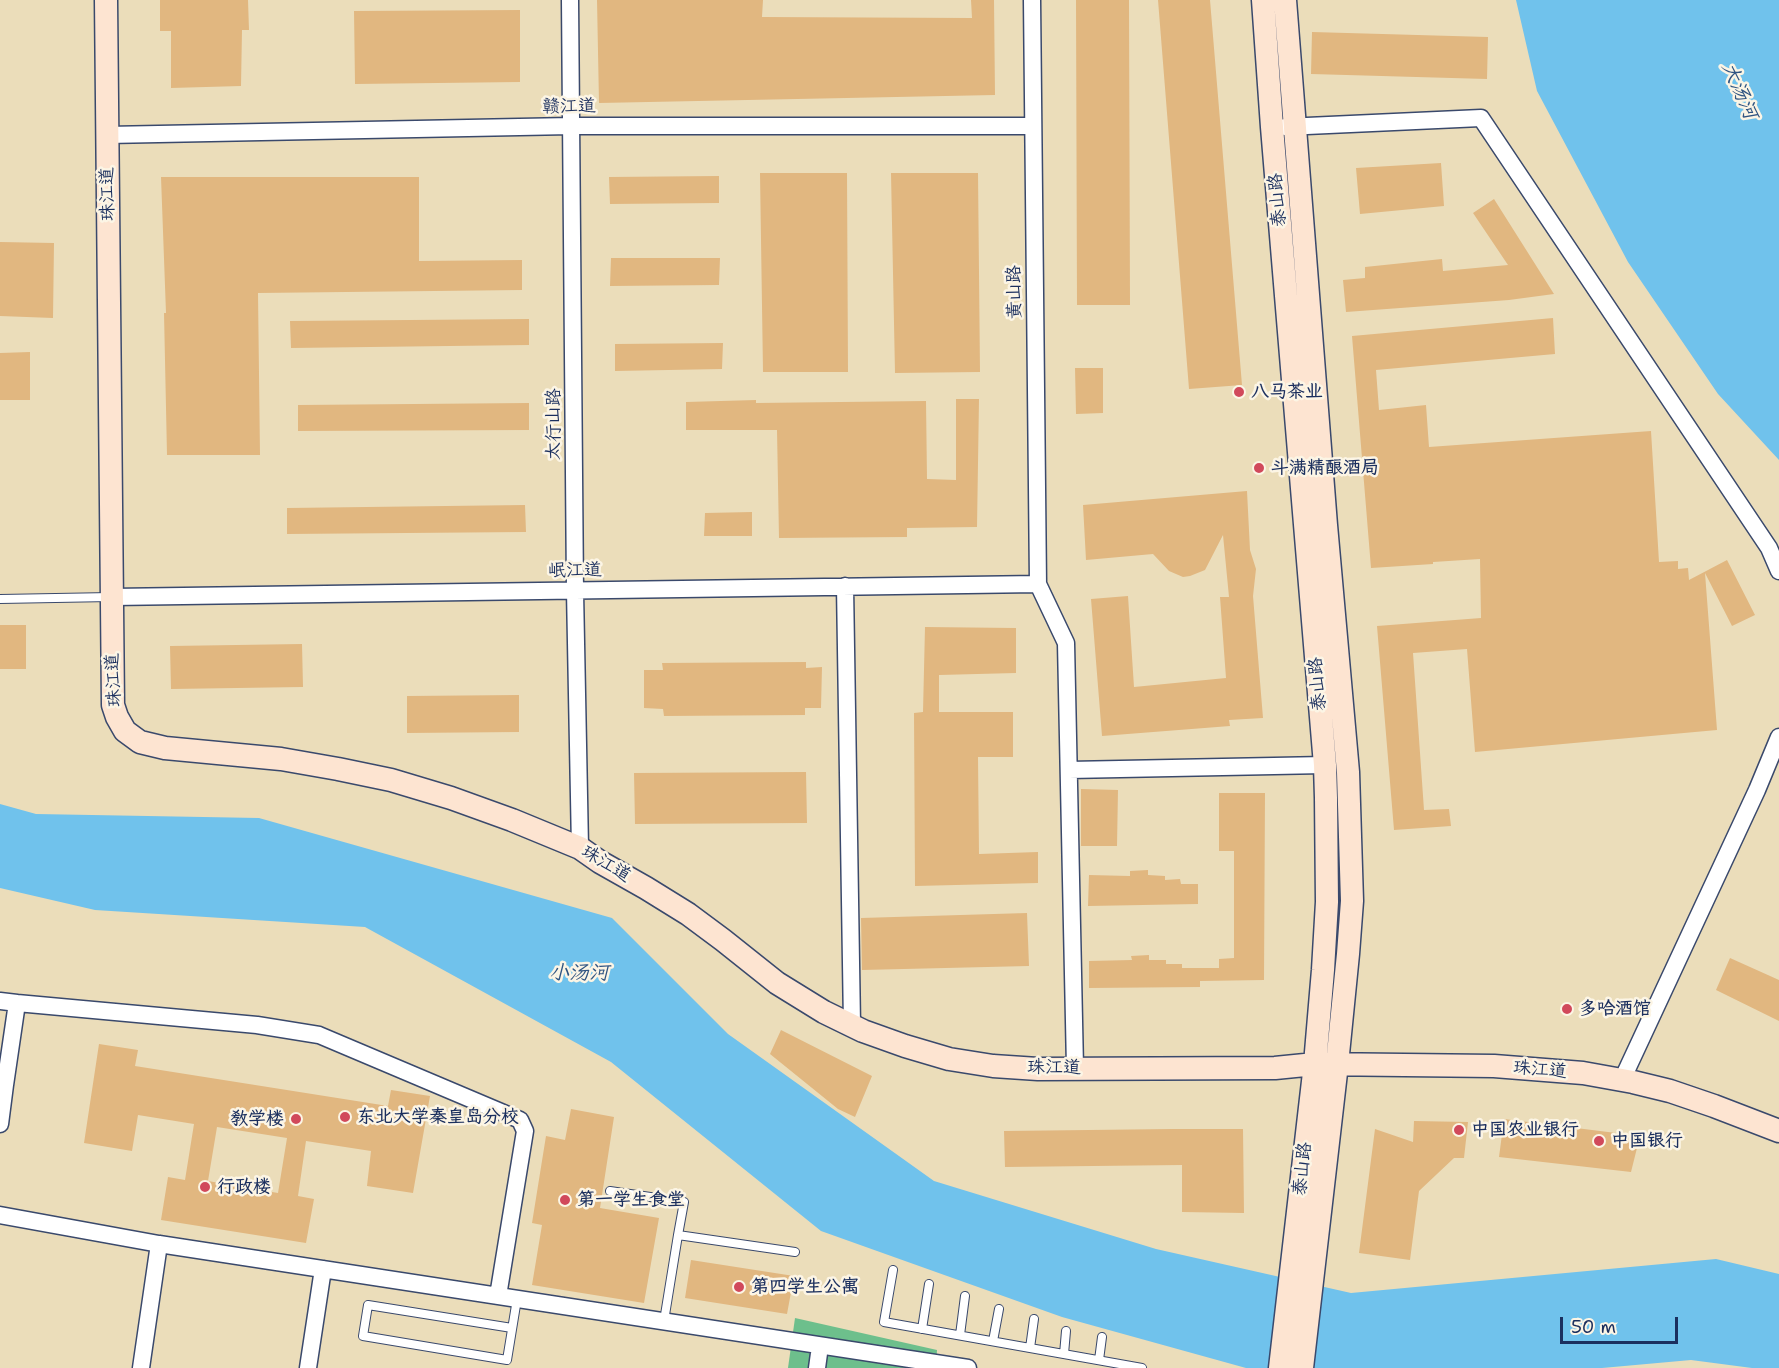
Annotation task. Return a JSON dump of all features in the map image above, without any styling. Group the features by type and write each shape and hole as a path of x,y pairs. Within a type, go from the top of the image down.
{"street":[{"name":"珠江道","path":"106,0 112,705 125,731 140,742 165,748 281,759 391,780 502,816 580,848 688,914 777,982 824,1012 905,1047 949,1059 993,1066 1038,1069 1275,1068 1326,1064 1494,1066 1583,1073 1681,1095 1779,1131"},
{"name":"太行山路","path":"570,0 574,591 580,848"},
{"name":"黄山路","path":"1032,0 1038,584"},
{"name":"泰山路","path":"1263,0 1325,765 1327,902 1323,970 1326,1064 1294,1253 1280,1368"},
{"path":"1285,0 1326,525 1348,772 1352,902 1348,954 1326,1064 1302,1368"},
{"path":"1272,127 1481,118 1769,548 1779,571"},
{"name":"赣江道","path":"107,135 571,126 1032,126"},
{"path":"1038,584 1066,643 1075,1068"},
{"name":"岷江道","path":"112,597 1038,584"},
{"path":"845,586 852,1025"},
{"path":"1622,1080 1779,737"},
{"path":"1069,770 1325,765"},
{"path":"0,1124 8,1002 257,1025 319,1035 520,1120 525,1131 498,1296"},
{"path":"0,1215 159,1244 968,1368"},
{"path":"141,1368 159,1244"},
{"path":"308,1368 323,1269"},
{"path":"817,1368 820,1346"}],"lane":[{"path":"0,599 112,597"},
{"path":"610,1191 684,1202 664,1321"},
{"path":"678,1235 795,1252"},
{"path":"893,1270 884,1322 1142,1368"},
{"path":"922,1329 929,1284"},
{"path":"960,1335 965,1296"},
{"path":"512,1328 368,1305 363,1336 507,1360 517,1299"},
{"path":"993,1341 999,1309"},
{"path":"1030,1348 1034,1319"},
{"path":"1064,1354 1066,1331"},
{"path":"1099,1360 1102,1337"}],"green space":[{"path":"795,1318 937,1350 936,1368 788,1368"}],"water":[{"name":"大汤河","path":"1516,0 1779,0 1779,460 1718,394 1628,262 1537,91"},
{"name":"小汤河","path":"0,804 36,814 259,818 612,918 728,1034 934,1181 1156,1249 1351,1293 1716,1259 1779,1274 1779,1368 1752,1368 1691,1360 1602,1368 1246,1368 1062,1317 821,1231 611,1062 365,927 95,910 0,888"}],"building":[{"path":"160,0 248,0 249,30 242,30 241,86 171,88 171,31 160,31"},
{"path":"597,0 763,0 762,17 972,18 971,0 994,0 995,95 599,103"},
{"path":"1076,0 1129,0 1130,305 1077,305"},
{"path":"1158,0 1210,0 1242,385 1189,389"},
{"path":"520,10 520,82 355,84 354,11"},
{"path":"1312,32 1488,37 1487,79 1311,74"},
{"path":"1441,163 1444,206 1360,214 1356,168"},
{"path":"760,173 847,173 848,372 763,372"},
{"path":"891,173 978,173 980,372 895,373"},
{"path":"719,176 719,203 610,204 609,177"},
{"path":"161,177 419,177 419,261 522,260 522,290 258,293 260,455 167,455 164,313 166,313"},
{"path":"1494,199 1554,294 1509,300 1346,312 1343,280 1365,278 1365,267 1442,259 1443,271 1508,265 1473,213"},
{"path":"0,242 54,243 53,318 0,316"},
{"path":"611,258 720,258 719,285 610,286"},
{"path":"1553,318 1555,354 1376,370 1379,410 1426,405 1429,447 1651,431 1659,562 1678,561 1678,569 1688,568 1689,580 1727,560 1755,615 1732,626 1705,573 1717,730 1475,752 1467,649 1413,653 1424,810 1449,809 1451,826 1394,830 1377,626 1481,618 1480,559 1371,568 1352,336"},
{"path":"529,319 529,345 291,348 290,321"},
{"path":"723,343 722,369 615,371 615,344"},
{"path":"30,352 30,400 0,400 0,353"},
{"path":"1075,368 1103,368 1103,413 1076,414"},
{"path":"956,399 979,399 977,527 907,528 907,537 779,538 777,430 686,430 686,402 926,401 927,479 956,480"},
{"path":"529,403 529,430 298,431 298,405"},
{"path":"1247,491 1250,550 1256,569 1253,596 1263,718 1229,720 1230,726 1102,736 1091,599 1128,596 1134,687 1226,678 1220,597 1229,597 1223,535 1205,570 1190,576 1183,577 1169,571 1153,554 1086,560 1083,505"},
{"path":"525,505 526,532 287,534 287,508"},
{"path":"752,512 752,536 704,536 705,513"},
{"path":"0,625 26,625 26,669 0,669"},
{"path":"925,627 1016,628 1016,673 939,675 939,712 1013,712 1013,757 978,757 979,854 1038,852 1038,883 915,886 914,713 923,712"},
{"path":"302,644 303,687 171,689 170,646"},
{"path":"806,662 806,668 822,667 821,708 805,708 805,715 664,716 663,709 644,708 644,670 663,670 662,663"},
{"path":"519,695 519,732 407,733 407,696"},
{"path":"806,772 807,823 635,824 634,773"},
{"path":"1081,789 1118,790 1117,846 1081,846"},
{"path":"1219,793 1265,793 1264,980 1200,981 1200,987 1089,988 1089,961 1132,960 1131,956 1149,955 1149,960 1166,960 1166,964 1182,964 1182,968 1219,968 1219,959 1234,958 1234,851 1219,851"},
{"path":"1148,870 1148,875 1165,876 1165,880 1180,879 1181,884 1198,884 1198,904 1088,906 1089,875 1130,876 1130,871"},
{"path":"1027,913 1029,966 862,970 861,918"},
{"path":"1730,958 1779,980 1779,1021 1716,990"},
{"path":"781,1030 872,1076 855,1117 838,1109 770,1054"},
{"name":"教学楼","path":"99,1044 138,1050 135,1066 388,1106 391,1090 430,1096 413,1193 367,1186 371,1151 306,1141 298,1196 314,1199 306,1243 161,1220 168,1177 185,1180 194,1124 138,1115 132,1151 84,1143","holes":["217,1127 287,1138 278,1193 208,1181"]},
{"name":"第一学生食堂","path":"571,1109 614,1117 600,1208 659,1218 644,1303 532,1285 542,1225 532,1223 546,1136 565,1140"},
{"path":"1504,1119 1640,1136 1631,1172 1499,1157"},
{"path":"1414,1121 1468,1122 1464,1158 1454,1158 1419,1191 1410,1260 1359,1253 1375,1129 1413,1142"},
{"path":"1243,1129 1244,1213 1182,1212 1182,1165 1005,1167 1004,1131"},
{"name":"第四学生公寓","path":"691,1260 794,1276 787,1314 685,1298"}],"place":[{"name":"八马茶业","path":"1239,392"},
{"name":"斗满精酿酒局","path":"1259,468"},
{"name":"多哈酒馆","path":"1567,1009"},
{"name":"东北大学秦皇岛分校","path":"345,1117"},
{"name":"教学楼","path":"296,1119"},
{"name":"中国农业银行","path":"1459,1130"},
{"name":"中国银行","path":"1599,1141"},
{"name":"行政楼","path":"205,1187"},
{"name":"第一学生食堂","path":"565,1200"},
{"name":"第四学生公寓","path":"739,1287"}]}
